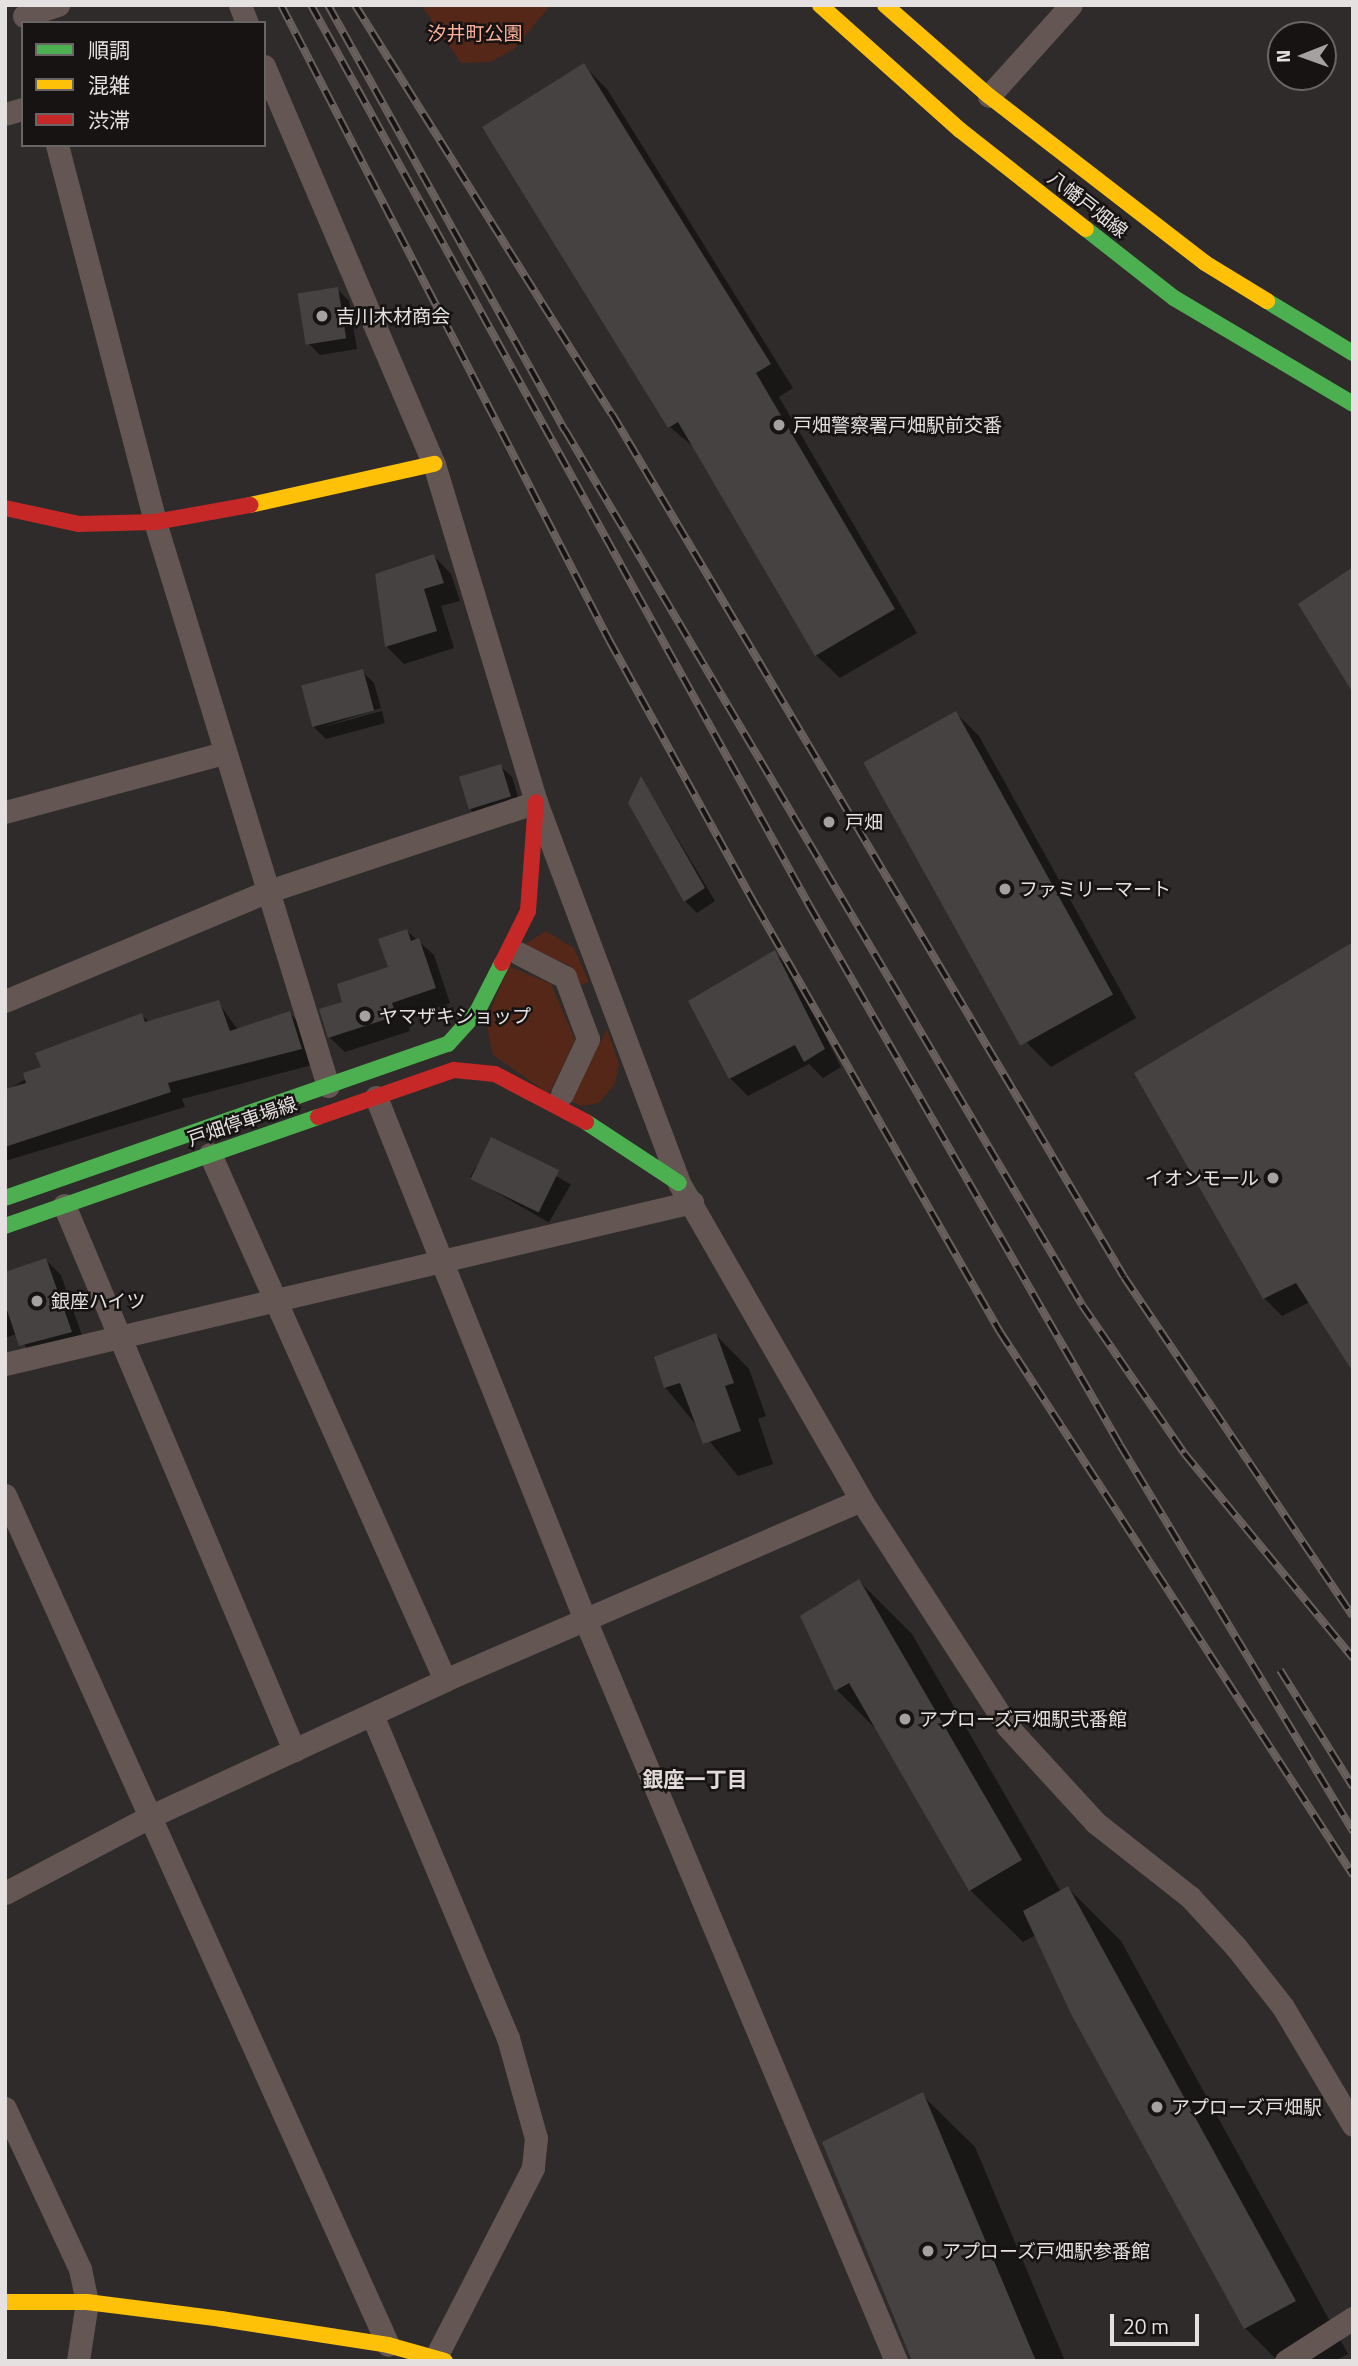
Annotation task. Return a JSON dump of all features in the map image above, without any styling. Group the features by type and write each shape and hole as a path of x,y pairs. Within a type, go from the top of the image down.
{"main road":[{"name":"八幡戸畑線","path":"820,5 960,130 1174,298 1353,404"},
{"name":"八幡戸畑線","path":"885,5 989,96 1205,263 1353,353"},
{"path":"5,508 79,524 155,522 329,491 434,464"},
{"name":"戸畑停車場線","path":"5,1198 448,1044 477,1012 528,911 536,802"},
{"name":"戸畑停車場線","path":"476,1036 477,1012"},
{"name":"戸畑停車場線","path":"482,1057 495,1074"},
{"name":"戸畑停車場線","path":"5,1226 454,1070 495,1074 622,1141 686,1193"},
{"path":"5,2302 87,2302 388,2345 440,2359"}],"street":[{"path":"23,15 58,5"},
{"path":"989,96 1070,5"},
{"path":"266,71 434,464 536,802 686,1193 861,1500 1007,1726 1096,1823 1190,1897 1236,1947 1283,2007 1353,2124"},
{"path":"58,147 155,522 223,753 328,1086"},
{"path":"5,812 223,753"},
{"path":"5,1001 266,892 536,802"},
{"path":"518,953 565,977 589,1009 588,1039 562,1094"},
{"path":"376,1097 444,1259 584,1617 896,2361"},
{"path":"210,1154 445,1680"},
{"path":"5,1364 444,1259 686,1193"},
{"path":"64,1205 294,1750"},
{"path":"5,1495 388,2345"},
{"path":"5,1893 149,1817 373,1717 445,1680 584,1617 861,1500"},
{"path":"373,1717 508,2038 536,2138 533,2168 440,2359"},
{"path":"5,2108 80,2269 87,2302 78,2361"},
{"path":"1286,2361 1353,2318"}],"green space":[{"name":"汐井町公園","path":"421,5 551,5 513,50 490,62 461,63"},
{"path":"546,931 574,948 589,982 578,986 571,966 522,946"},
{"path":"509,966 551,984 575,1040 549,1094 493,1055 486,1020"},
{"path":"607,1029 619,1064 615,1084 599,1103 581,1106 571,1101"}],"building":[{"path":"584,63 771,364 756,373 895,609 815,656 678,422 668,428 482,127"},
{"name":"吉川木材商会","path":"338,287 346,338 306,345 298,293"},
{"path":"434,554 444,583 424,589 437,631 385,647 375,574"},
{"path":"1353,567 1353,693 1298,604"},
{"path":"363,669 374,711 312,727 301,686"},
{"name":"戸畑","path":"956,711 1113,994 1020,1046 863,762"},
{"path":"501,764 511,797 469,809 459,777"},
{"path":"641,776 705,888 684,902 628,803"},
{"path":"407,929 411,941 419,938 436,988 392,1003 396,1016 328,1038 319,1009 342,1002 337,984 388,967 378,939"},
{"name":"イオンモール","path":"1353,942 1353,1372 1296,1283 1263,1299 1134,1073"},
{"path":"775,950 825,1049 804,1062 795,1045 729,1079 688,1001"},
{"path":"219,1000 230,1031 290,1011 302,1049 168,1083 171,1092 5,1147 5,1089 26,1083 23,1073 41,1067 35,1053 142,1013 145,1022"},
{"path":"491,1137 559,1170 539,1213 470,1179"},
{"name":"銀座ハイツ","path":"46,1258 72,1332 19,1346 5,1304 5,1272"},
{"path":"716,1333 734,1383 725,1386 741,1431 703,1444 680,1383 664,1388 654,1357"},
{"name":"アプローズ戸畑駅弐番館","path":"859,1579 1022,1860 969,1891 849,1683 835,1691 800,1616"},
{"name":"アプローズ戸畑駅","path":"1068,1886 1296,2301 1244,2329 1071,2014 1023,1911"},
{"name":"アプローズ戸畑駅参番館","path":"923,2092 1036,2361 912,2361 822,2142"}],"railway":[{"path":"281,5 609,640 756,906 1000,1332 1353,1875"},
{"path":"311,5 809,905 1120,1445 1353,1832"},
{"path":"328,5 565,430 1082,1305 1184,1453 1353,1658"},
{"path":"355,5 612,414 1124,1277 1353,1616"},
{"path":"1280,1670 1353,1787"}],"traffic: fast":[{"path":"1086,229 1174,298 1353,404"},
{"path":"1267,301 1353,353"},
{"path":"5,1198 448,1044 477,1012 502,963"},
{"path":"5,1226 318,1117"},
{"path":"586,1122 679,1183"}],"traffic: slow":[{"path":"820,5 960,130 1086,229"},
{"path":"885,5 989,96 1205,263 1267,301"},
{"path":"250,505 434,464"},
{"path":"5,2302 87,2302 221,2319 388,2345 445,2361"}],"traffic: jam":[{"path":"5,508 79,524 155,522 250,505"},
{"path":"502,963 528,911 536,802"},
{"path":"318,1117 454,1070 495,1074 586,1122"}],"place":[{"name":"吉川木材商会","path":"322,316"},
{"name":"戸畑警察署戸畑駅前交番","path":"779,425"},
{"name":"戸畑","path":"829,822"},
{"name":"ファミリーマート","path":"1005,889"},
{"name":"ヤマザキショップ","path":"365,1016"},
{"name":"イオンモール","path":"1273,1178"},
{"name":"銀座ハイツ","path":"37,1301"},
{"name":"アプローズ戸畑駅弐番館","path":"905,1719"},
{"name":"アプローズ戸畑駅","path":"1157,2107"},
{"name":"アプローズ戸畑駅参番館","path":"928,2251"}],"district":[{"name":"銀座一丁目","path":"695,1779"}]}
